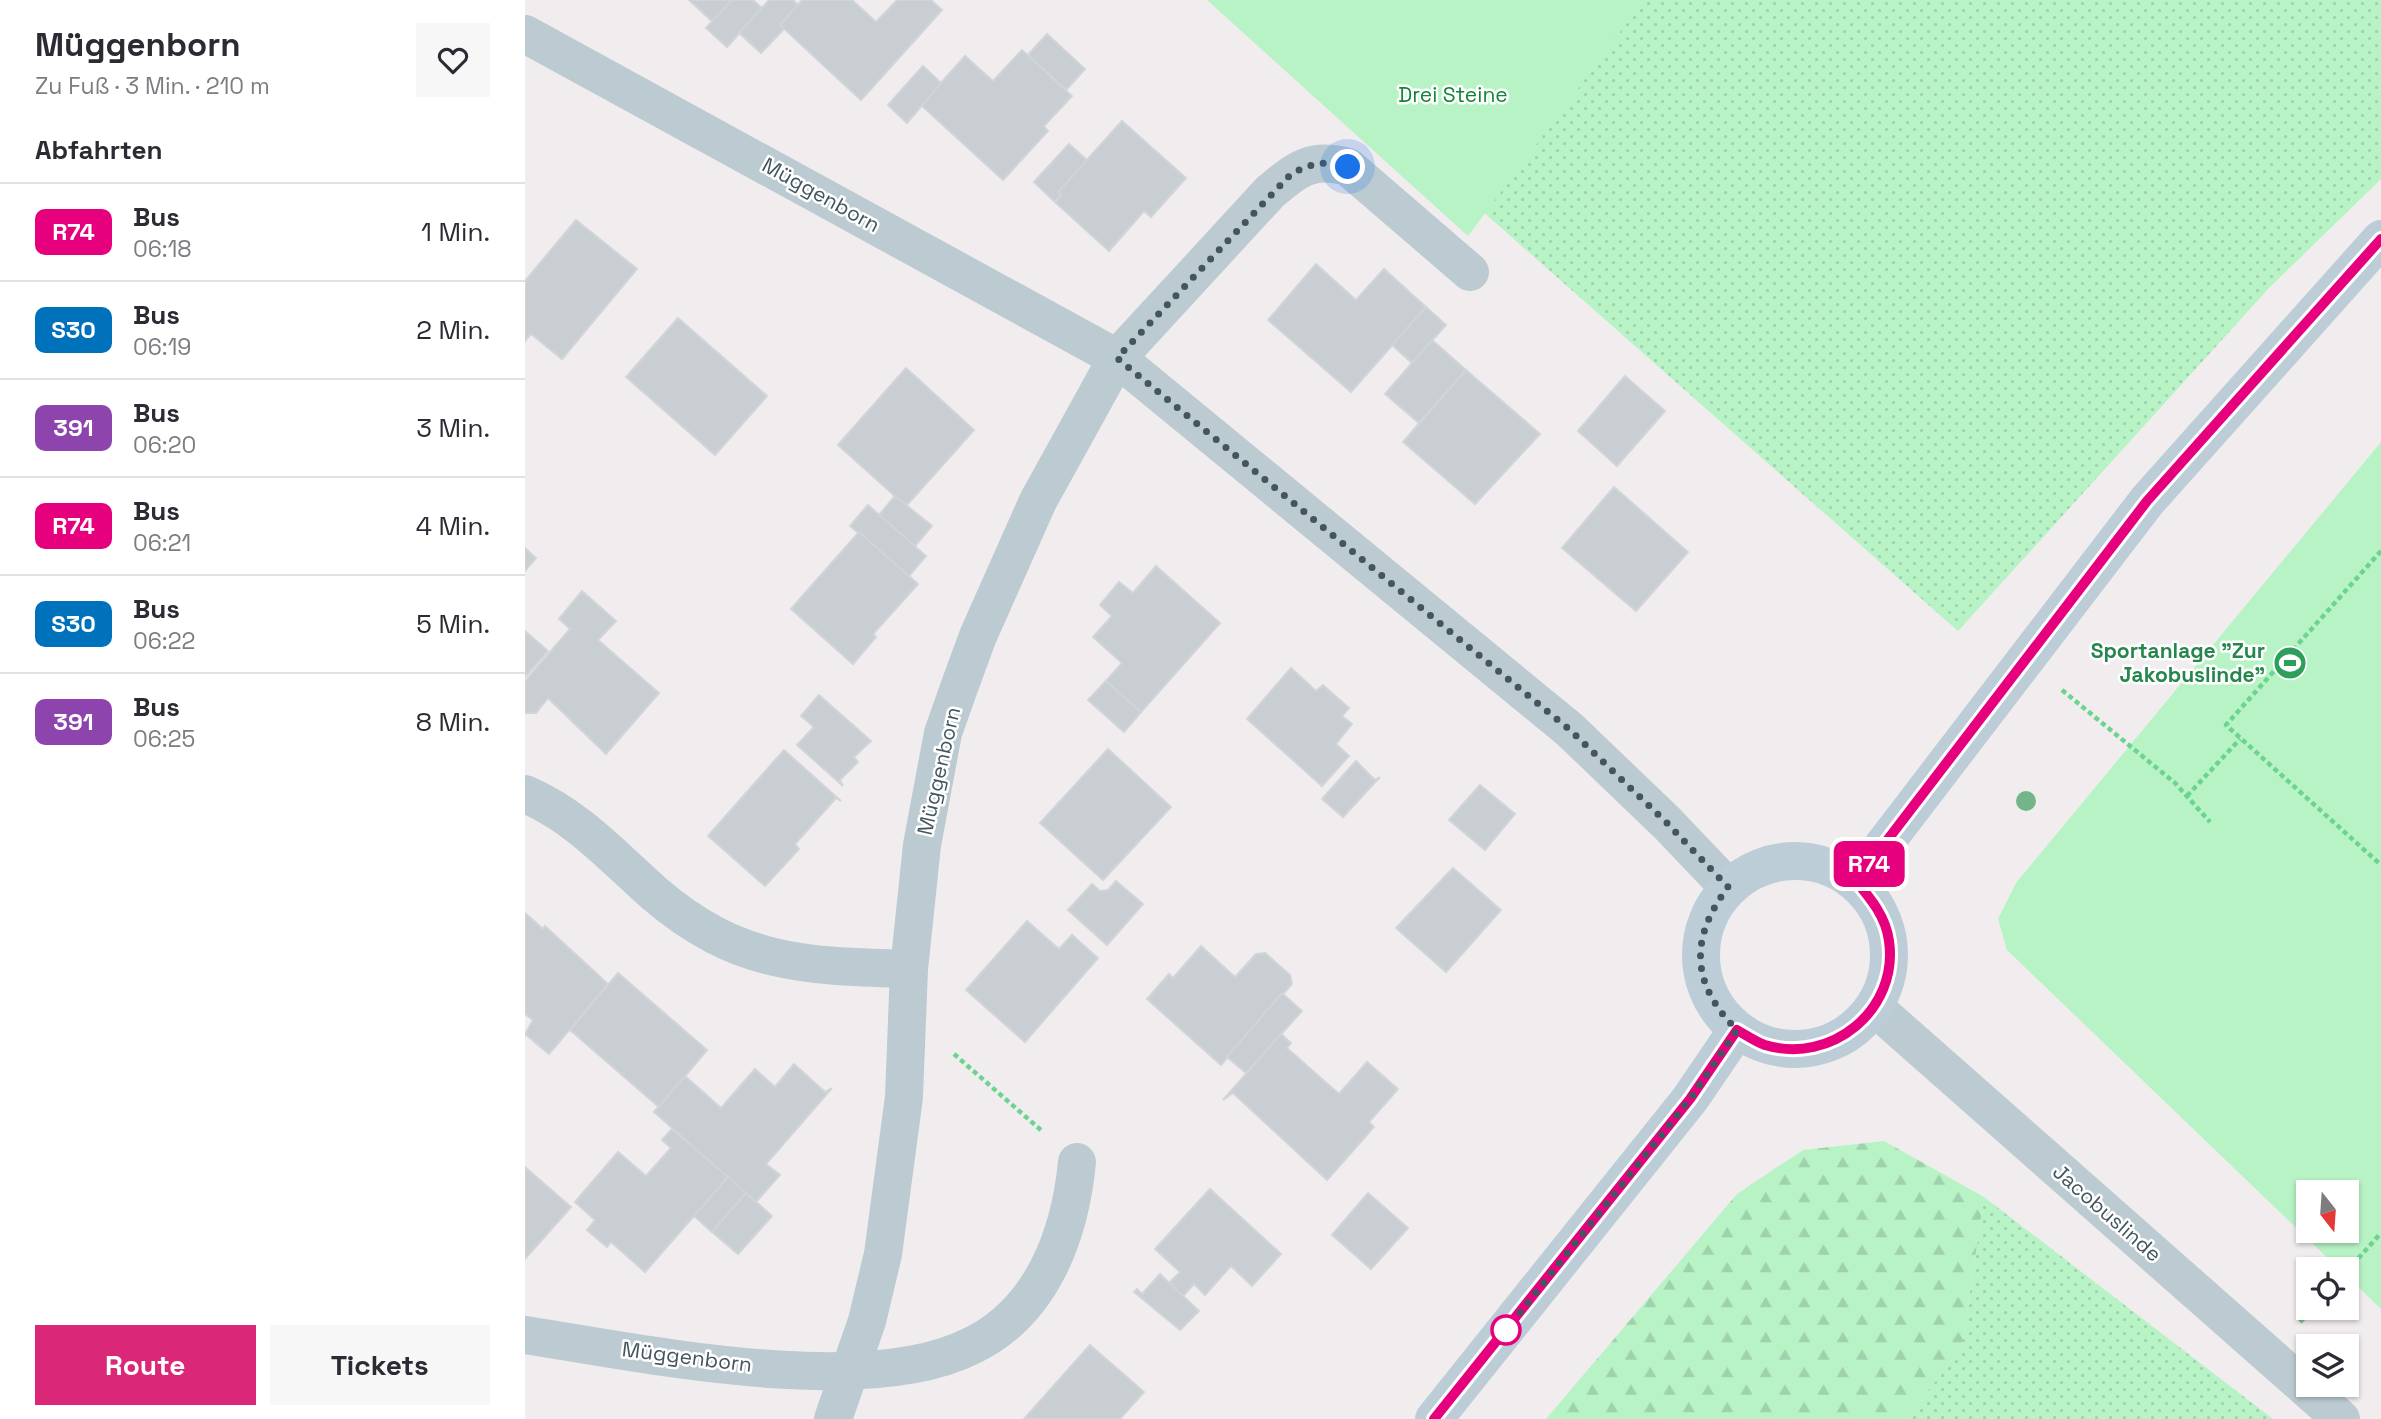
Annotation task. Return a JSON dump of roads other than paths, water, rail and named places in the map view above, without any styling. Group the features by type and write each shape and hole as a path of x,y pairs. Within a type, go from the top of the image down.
{"street":[{"name":"Müggenborn","path":"525,34 1117,358 1570,730 1667,823 1728,887"},
{"name":"Müggenborn","path":"832,1419 851,1372 883,1255 904,1097 909,969 922,845 932,783 956,697 978,636 1038,501 1117,358 1270,192 1291,174 1309,165 1327,161 1348,167 1470,272"},
{"path":"1856,881 2147,501 2381,239"},
{"path":"525,794 571,818 657,895 690,919 749,952 819,966 909,969"},
{"path":"1805,860 1832,867 1856,881 1883,918 1889,940 1885,986 1874,1007 1854,1030 1826,1045 1795,1049 1765,1045 1737,1030 1718,1011 1705,987 1700,961 1702,934 1711,909 1728,887 1750,871 1777,862 1805,860"},
{"name":"Jacobuslinde","path":"1874,1007 2341,1419"},
{"path":"1434,1419 1690,1099 1737,1030"},
{"name":"Müggenborn","path":"525,1335 732,1365 851,1372 950,1354 970,1347 1010,1320 1039,1287 1053,1258 1074,1195 1077,1162"}],"place":[{"name":"Sportanlage \"Zur Jakobuslinde\"","path":"2290,663"}],"park label":[{"name":"Drei Steine","path":"1453,95"}]}
